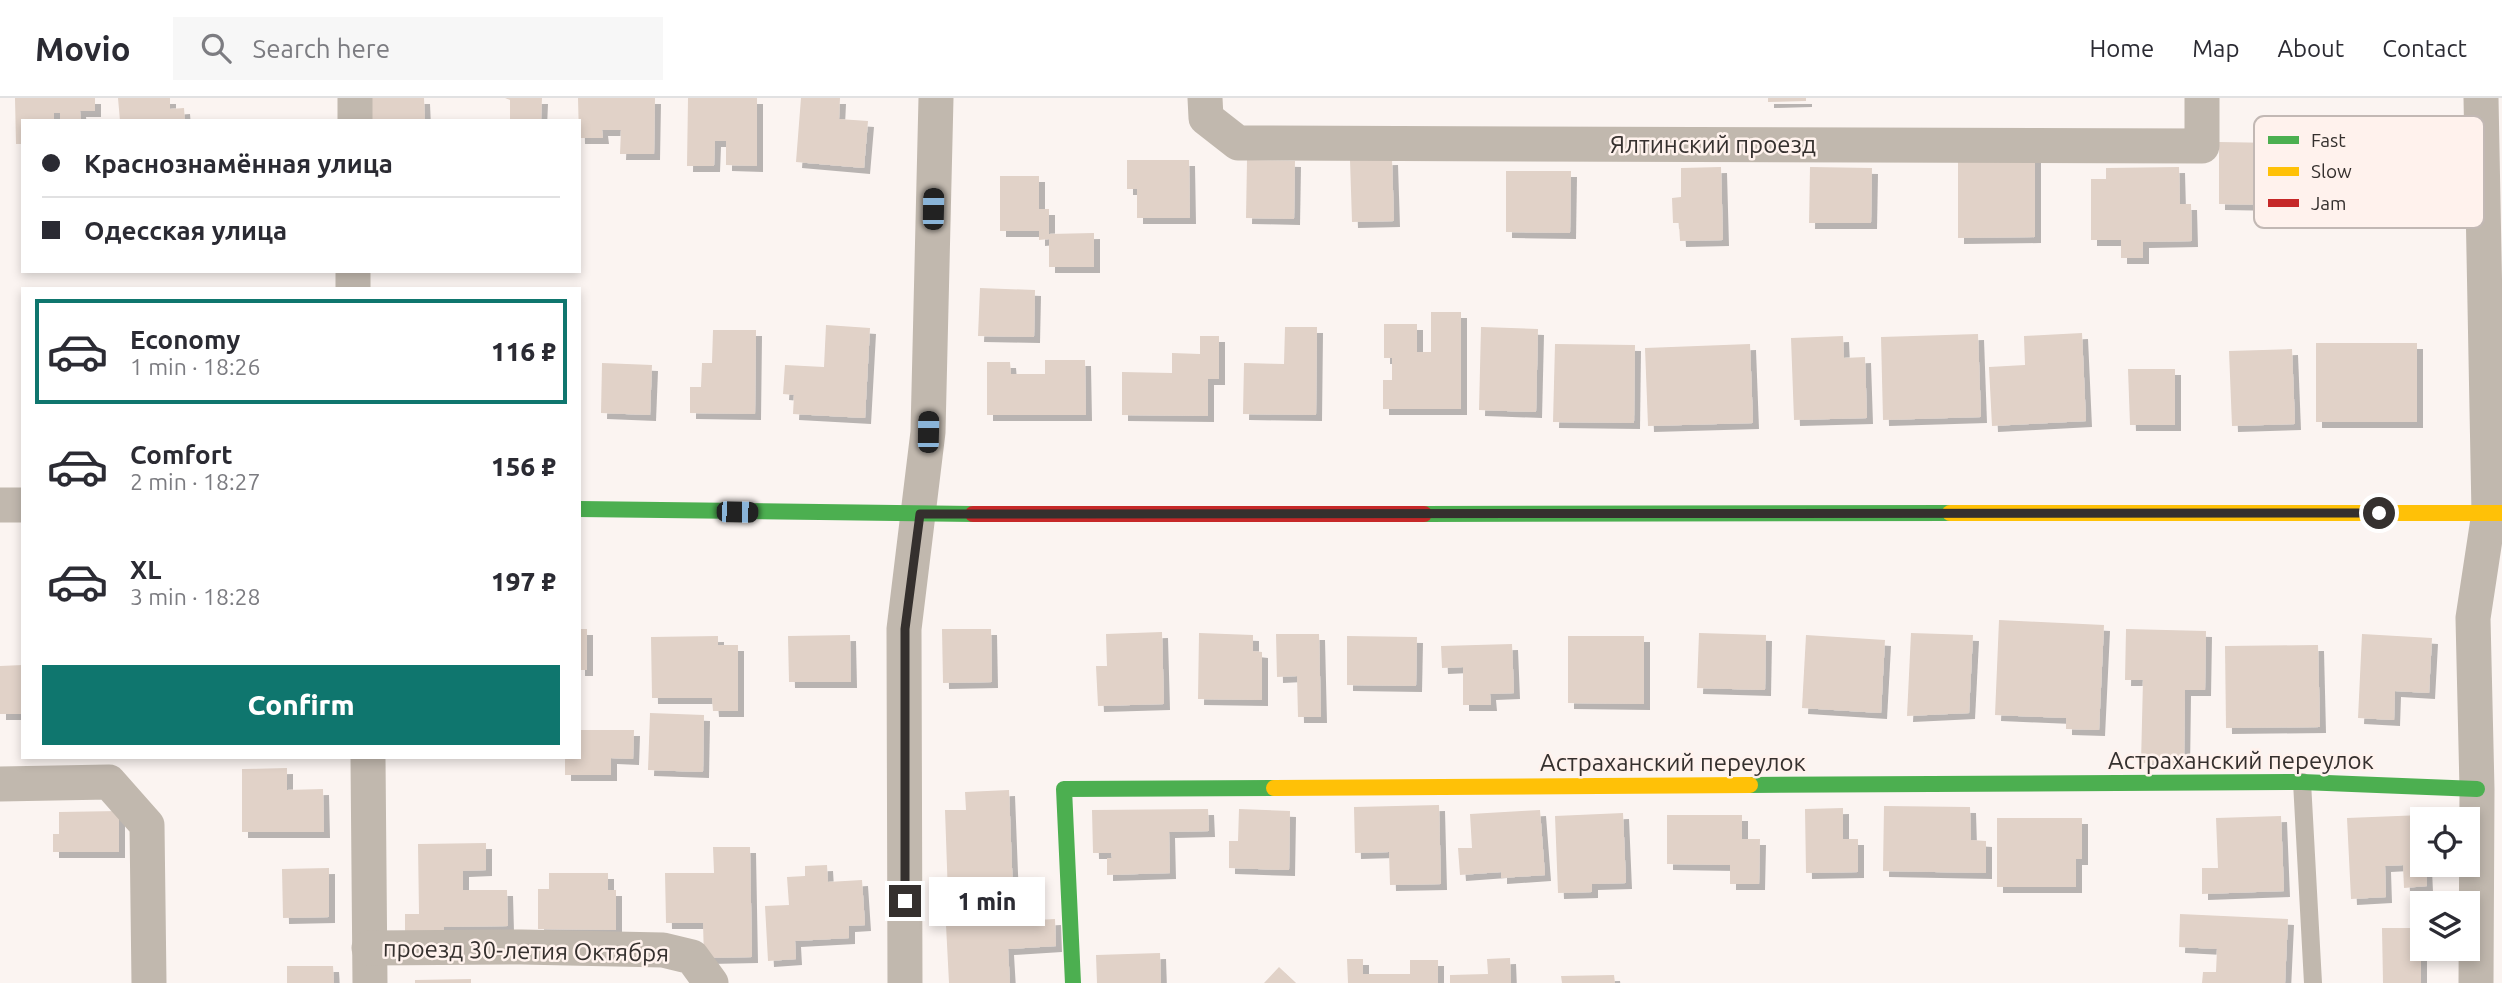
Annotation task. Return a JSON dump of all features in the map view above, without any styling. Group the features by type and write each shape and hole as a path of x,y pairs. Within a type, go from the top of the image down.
{"street":[{"path":"355,98 355,119"},
{"path":"905,983 905,629 928,432 936,98"},
{"name":"Ялтинский проезд","path":"1205,98 1206,118 1238,143 2202,146 2202,98"},
{"path":"2481,98 2482,116"},
{"path":"2476,983 2477,789 2473,618 2495,513 2484,187"},
{"path":"0,505 21,505"},
{"path":"581,509 920,514 2495,513"},
{"path":"368,759 370,983"},
{"path":"0,784 109,782 147,825 149,983"},
{"name":"Астраханский переулок","path":"1073,983 1064,789 2302,782 2477,789"},
{"name":"проезд 30-летия Октября","path":"369,948 663,950 692,957 711,983"}],"lane":[{"path":"2302,782 2313,983"}],"building":[{"path":"15,98 95,98 95,111 80,111 81,119 60,119 60,113 54,113 54,119 21,119 21,144 16,144"},
{"path":"118,98 170,98 170,109 184,108 185,119 120,119"},
{"path":"368,98 424,98 425,119 369,119"},
{"path":"505,98 542,98 541,119 510,119 510,100"},
{"path":"578,98 655,98 654,154 620,154 621,130 602,130 603,138 581,138 581,119 579,119"},
{"path":"688,98 757,98 757,166 726,165 726,141 715,141 714,166 687,166"},
{"path":"801,98 840,98 839,119 868,121 864,168 796,162"},
{"path":"1768,98 1806,98 1806,101 1768,102"},
{"path":"2219,142 2254,143 2254,205 2219,204"},
{"path":"1958,156 2035,156 2035,237 1958,238"},
{"path":"1392,159 1394,221 1352,222 1350,160"},
{"path":"1127,160 1189,160 1190,218 1137,218 1137,189 1127,189"},
{"path":"1247,160 1295,161 1294,219 1246,218"},
{"path":"1721,167 1723,240 1680,241 1679,223 1673,223 1672,198 1681,197 1681,168"},
{"path":"1810,167 1872,168 1871,223 1809,223"},
{"path":"2179,167 2180,204 2191,204 2192,241 2143,242 2143,258 2121,258 2121,240 2091,240 2091,179 2106,179 2106,168"},
{"path":"1506,171 1571,171 1570,233 1506,232"},
{"path":"1000,176 1039,176 1039,209 1049,209 1049,234 1094,233 1094,267 1049,267 1049,239 1039,240 1039,231 1000,231"},
{"path":"980,288 1035,290 1034,337 978,336"},
{"path":"1431,312 1461,312 1461,409 1383,409 1383,380 1392,380 1392,358 1384,358 1384,324 1417,324 1417,352 1431,352"},
{"path":"826,325 870,328 865,418 793,414 794,395 783,394 785,365 824,367"},
{"path":"1285,327 1317,327 1316,415 1243,414 1244,363 1284,364"},
{"path":"1481,327 1538,329 1536,412 1479,410"},
{"path":"713,330 756,330 755,414 690,413 690,387 701,387 702,363 712,363"},
{"path":"2082,333 2086,421 1992,426 1989,367 2025,365 2024,336"},
{"path":"1978,334 1981,417 1883,420 1881,337"},
{"path":"1200,336 1219,336 1219,379 1208,379 1208,416 1122,415 1122,372 1172,373 1172,353 1200,354"},
{"path":"1843,336 1844,358 1865,357 1867,418 1794,420 1791,338"},
{"path":"2316,343 2417,343 2417,422 2316,422"},
{"path":"1555,344 1635,345 1634,423 1553,422"},
{"path":"1750,344 1753,423 1648,426 1645,348"},
{"path":"2292,349 2295,424 2232,426 2229,351"},
{"path":"1045,360 1085,360 1086,415 987,415 987,362 1010,362 1011,374 1045,374"},
{"path":"602,363 652,365 650,415 601,413"},
{"path":"2128,369 2175,369 2175,425 2130,425"},
{"path":"1999,620 2104,625 2099,730 2066,729 2066,718 1995,715"},
{"path":"581,629 587,629 587,670 581,670"},
{"path":"942,629 991,629 992,682 943,683"},
{"path":"2126,629 2206,631 2205,690 2185,690 2184,764 2141,763 2143,680 2125,680"},
{"path":"1162,632 1164,704 1098,706 1096,666 1107,666 1106,634"},
{"path":"1199,633 1253,635 1253,651 1262,652 1262,700 1198,699"},
{"path":"1699,633 1766,635 1765,690 1697,688"},
{"path":"1911,633 1973,635 1969,713 1907,716"},
{"path":"1276,634 1319,634 1321,717 1298,717 1297,676 1277,677"},
{"path":"2362,634 2432,638 2429,693 2395,691 2394,720 2358,718"},
{"path":"850,635 851,682 789,682 788,636"},
{"path":"1806,635 1885,640 1881,713 1802,708"},
{"path":"718,636 718,645 738,645 738,711 713,711 712,698 652,698 651,637"},
{"path":"1347,636 1417,637 1416,686 1347,685"},
{"path":"1568,636 1644,636 1644,704 1568,703"},
{"path":"1512,644 1514,693 1490,694 1491,705 1463,705 1463,667 1442,668 1441,646"},
{"path":"2318,645 2320,727 2226,728 2225,646"},
{"path":"21,665 21,714 0,714 0,666"},
{"path":"650,713 704,715 703,772 648,770"},
{"path":"581,730 634,730 633,759 611,758 611,775 565,775 565,759 581,759"},
{"path":"287,768 287,790 323,789 324,832 242,832 242,769"},
{"path":"1009,790 1013,893 948,896 945,810 966,810 965,792"},
{"path":"1439,805 1441,884 1390,885 1389,852 1355,853 1354,807"},
{"path":"1884,806 1970,807 1971,840 1986,841 1986,873 1883,871"},
{"path":"1843,808 1843,839 1858,839 1858,872 1806,873 1805,809"},
{"path":"1208,809 1209,831 1169,832 1170,873 1107,875 1107,858 1112,858 1111,853 1093,853 1092,810"},
{"path":"1239,809 1290,811 1289,870 1229,868 1229,841 1238,841"},
{"path":"1540,810 1545,875 1501,878 1501,872 1460,875 1458,848 1472,848 1470,814"},
{"path":"119,811 119,852 53,852 53,834 59,834 59,812"},
{"path":"1623,813 1626,883 1592,884 1592,892 1558,893 1555,816"},
{"path":"1667,815 1742,815 1742,839 1760,839 1759,884 1730,884 1730,865 1667,864"},
{"path":"2281,816 2284,891 2202,894 2202,868 2218,868 2216,818"},
{"path":"2410,816 2410,877 2427,877 2427,886 2404,888 2403,865 2385,866 2386,897 2351,899 2347,818"},
{"path":"1997,818 2082,818 2082,859 2076,859 2076,887 1997,887"},
{"path":"486,843 486,870 463,871 463,890 507,890 508,926 444,927 444,937 405,938 405,914 419,914 418,844"},
{"path":"713,847 750,847 752,957 704,958 703,923 666,923 665,873 714,873"},
{"path":"827,865 828,882 862,880 865,925 849,926 849,938 795,941 796,959 768,961 765,906 789,905 787,877 805,876 805,866"},
{"path":"329,868 329,917 283,918 282,869"},
{"path":"549,873 608,873 608,890 616,890 616,930 538,929 538,889 549,889"},
{"path":"2180,914 2288,919 2285,983 2202,983 2203,972 2216,972 2217,949 2179,947"},
{"path":"1055,919 1056,946 1008,949 1010,983 949,983 946,925"},
{"path":"2382,928 2410,928 2410,961 2421,961 2421,983 2383,983"},
{"path":"1160,953 1161,983 1097,983 1096,955"},
{"path":"1510,958 1511,983 1450,983 1450,975 1488,974 1487,959"},
{"path":"1347,959 1363,959 1363,974 1410,974 1410,960 1438,960 1438,983 1348,983"},
{"path":"287,966 333,966 334,983 287,983"},
{"path":"1279,967 1296,983 1264,983"},
{"path":"1614,975 1615,983 1562,983 1561,976"},
{"path":"471,979 471,983 415,983 415,980"}],"traffic: fast":[{"path":"581,509 973,514"},
{"path":"1424,514 1950,513"},
{"path":"1750,785 2302,782 2477,789"},
{"path":"1073,983 1064,789 1274,788"}],"traffic: slow":[{"path":"1950,513 2502,513"},
{"path":"1274,788 1750,785"}],"traffic: jam":[{"path":"973,514 1424,514"}],"route":[{"path":"905,901 905,629 920,514 2379,513"}]}
